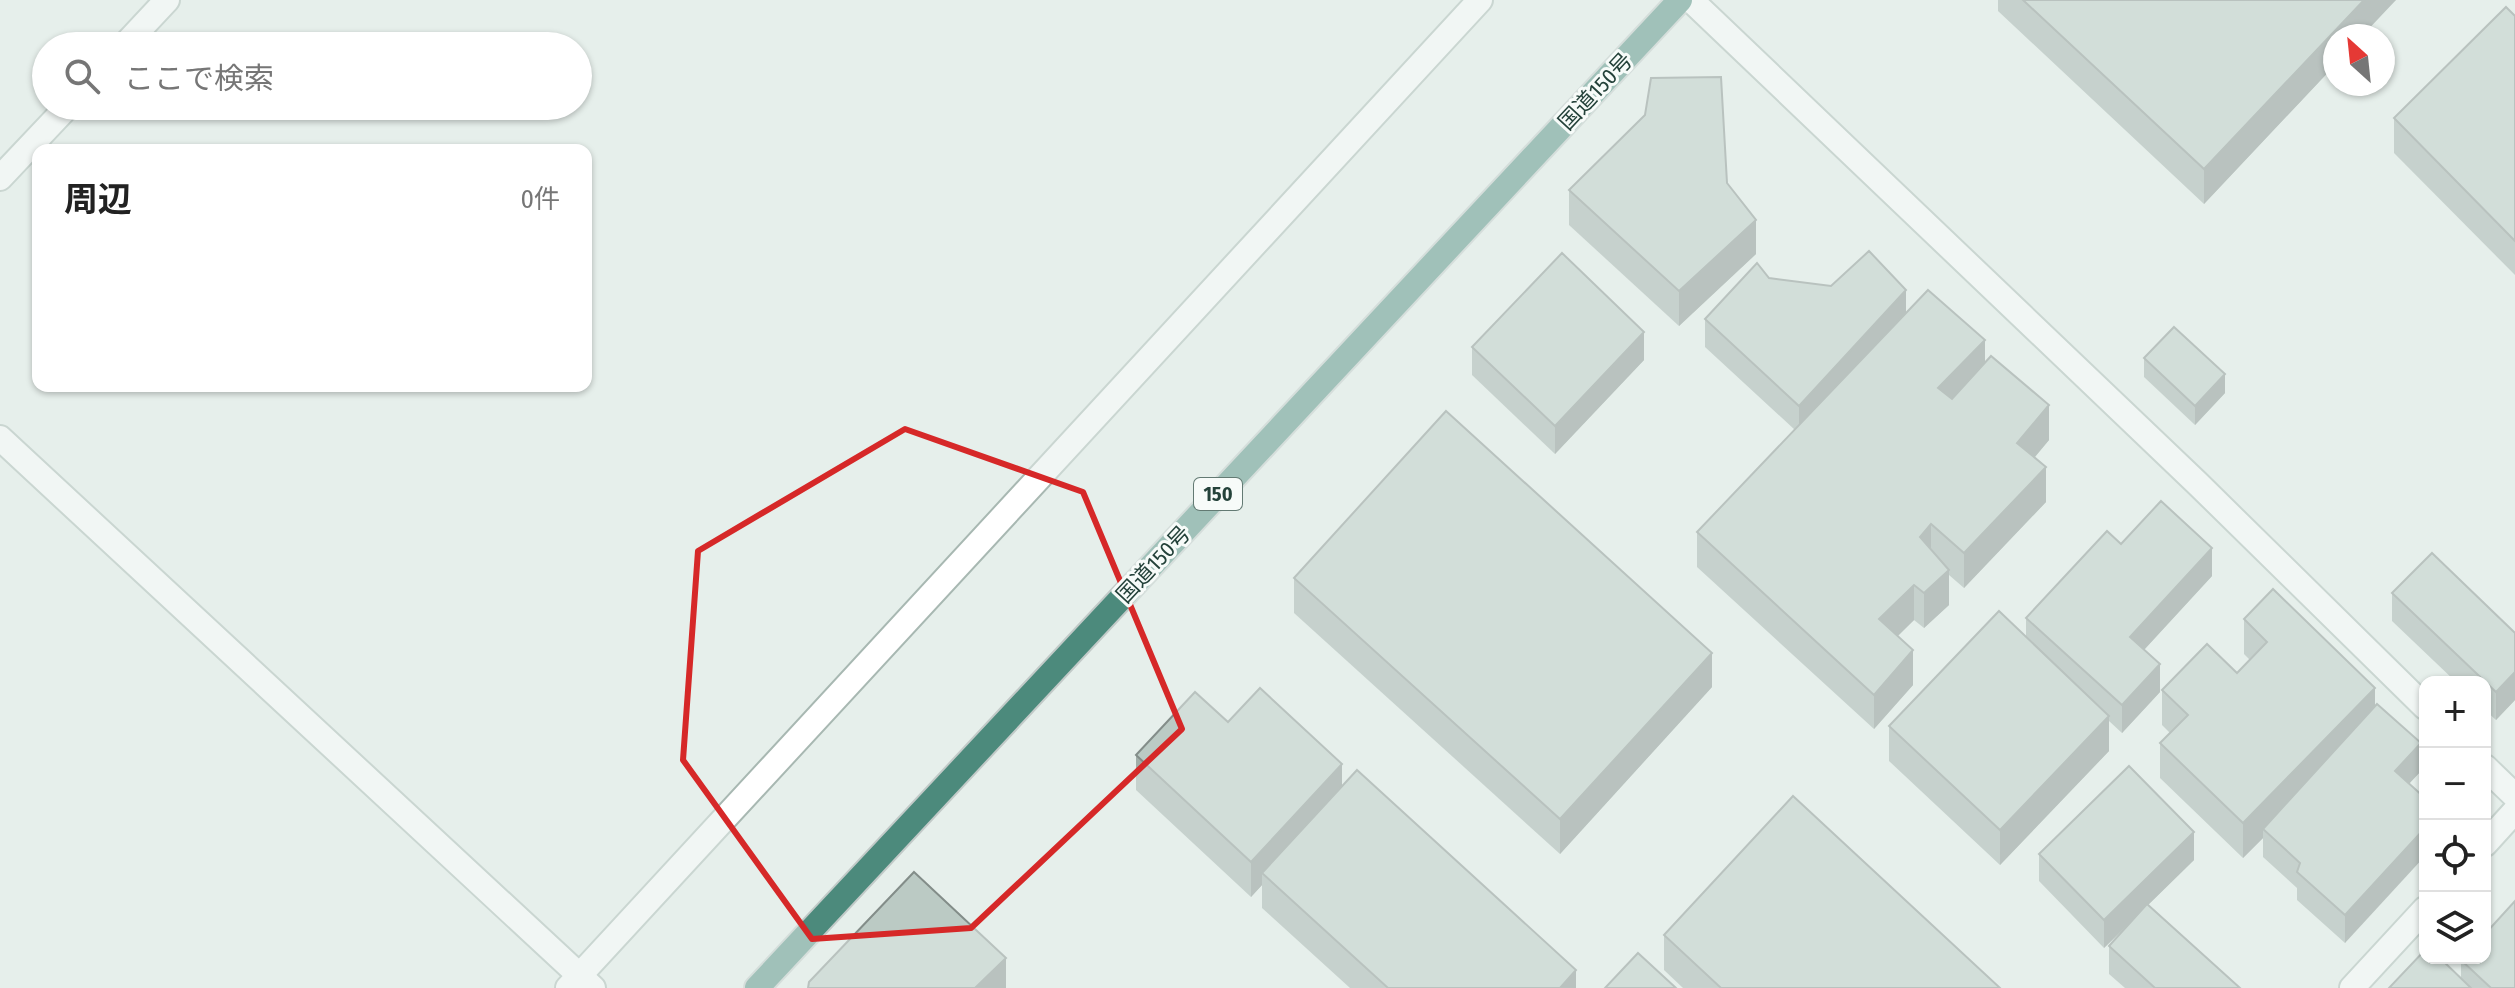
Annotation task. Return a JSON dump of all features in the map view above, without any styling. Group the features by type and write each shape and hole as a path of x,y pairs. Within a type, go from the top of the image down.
{"highway":[{"name":"国道150号","path":"757,988 1680,0"}],"street":[{"path":"137,32 167,0"},
{"path":"0,438 580,984 1480,0"},
{"path":"1691,0 2197,483 2419,701"},
{"path":"32,144 55,120"},
{"path":"0,178 32,144"},
{"path":"2491,773 2515,796"},
{"path":"2491,837 2515,811"},
{"path":"2352,988 2419,915"}],"highlighted area":[{"path":"905,429 1083,492 1182,729 971,928 812,939 683,760 698,551"}],"building":[{"path":"2023,0 2364,0 2341,24 2323,24 2323,43 2204,169"},
{"path":"2506,7 2515,16 2515,241 2394,118"},
{"path":"1721,77 1727,183 1756,220 1679,291 1569,190 1645,115 1651,78"},
{"path":"1869,251 1906,290 1799,406 1705,319 1757,263 1769,278 1831,286"},
{"path":"1562,253 1644,332 1555,426 1472,347"},
{"path":"1928,290 1985,340 1938,388 1952,399 1991,356 2049,405 2017,443 2046,467 1964,553 1931,524 1920,537 1949,570 1924,593 1914,585 1879,619 1913,650 1874,695 1697,532"},
{"path":"2174,327 2225,374 2195,406 2144,358"},
{"path":"1446,411 1712,653 1560,819 1294,578"},
{"path":"2161,501 2212,548 2130,637 2160,664 2122,705 2026,618 2107,531 2121,544"},
{"path":"2432,553 2515,633 2515,672 2496,692 2491,687 2491,676 2479,676 2392,593"},
{"path":"2273,589 2375,688 2243,823 2160,743 2188,715 2162,690 2207,644 2237,673 2267,642 2244,619"},
{"path":"1999,611 2109,716 2000,830 1889,726"},
{"path":"1260,688 1342,764 1251,862 1136,755 1195,692 1228,722"},
{"path":"2377,704 2419,741 2419,745 2395,771 2419,793 2419,835 2345,915 2297,872 2300,863 2263,829"},
{"path":"2129,766 2194,832 2104,920 2039,854"},
{"path":"1357,770 1576,970 1560,988 1388,988 1262,873"},
{"path":"1793,796 2000,988 1721,988 1664,935"},
{"path":"914,872 1006,958 975,988 808,988 809,982"},
{"path":"2515,901 2515,988 2491,988 2465,964 2491,964 2491,927"},
{"path":"2147,904 2240,988 2155,988 2109,946"},
{"path":"1638,953 1676,988 1605,988"},
{"path":"2419,956 2419,964 2446,964 2471,988 2389,988"}]}
